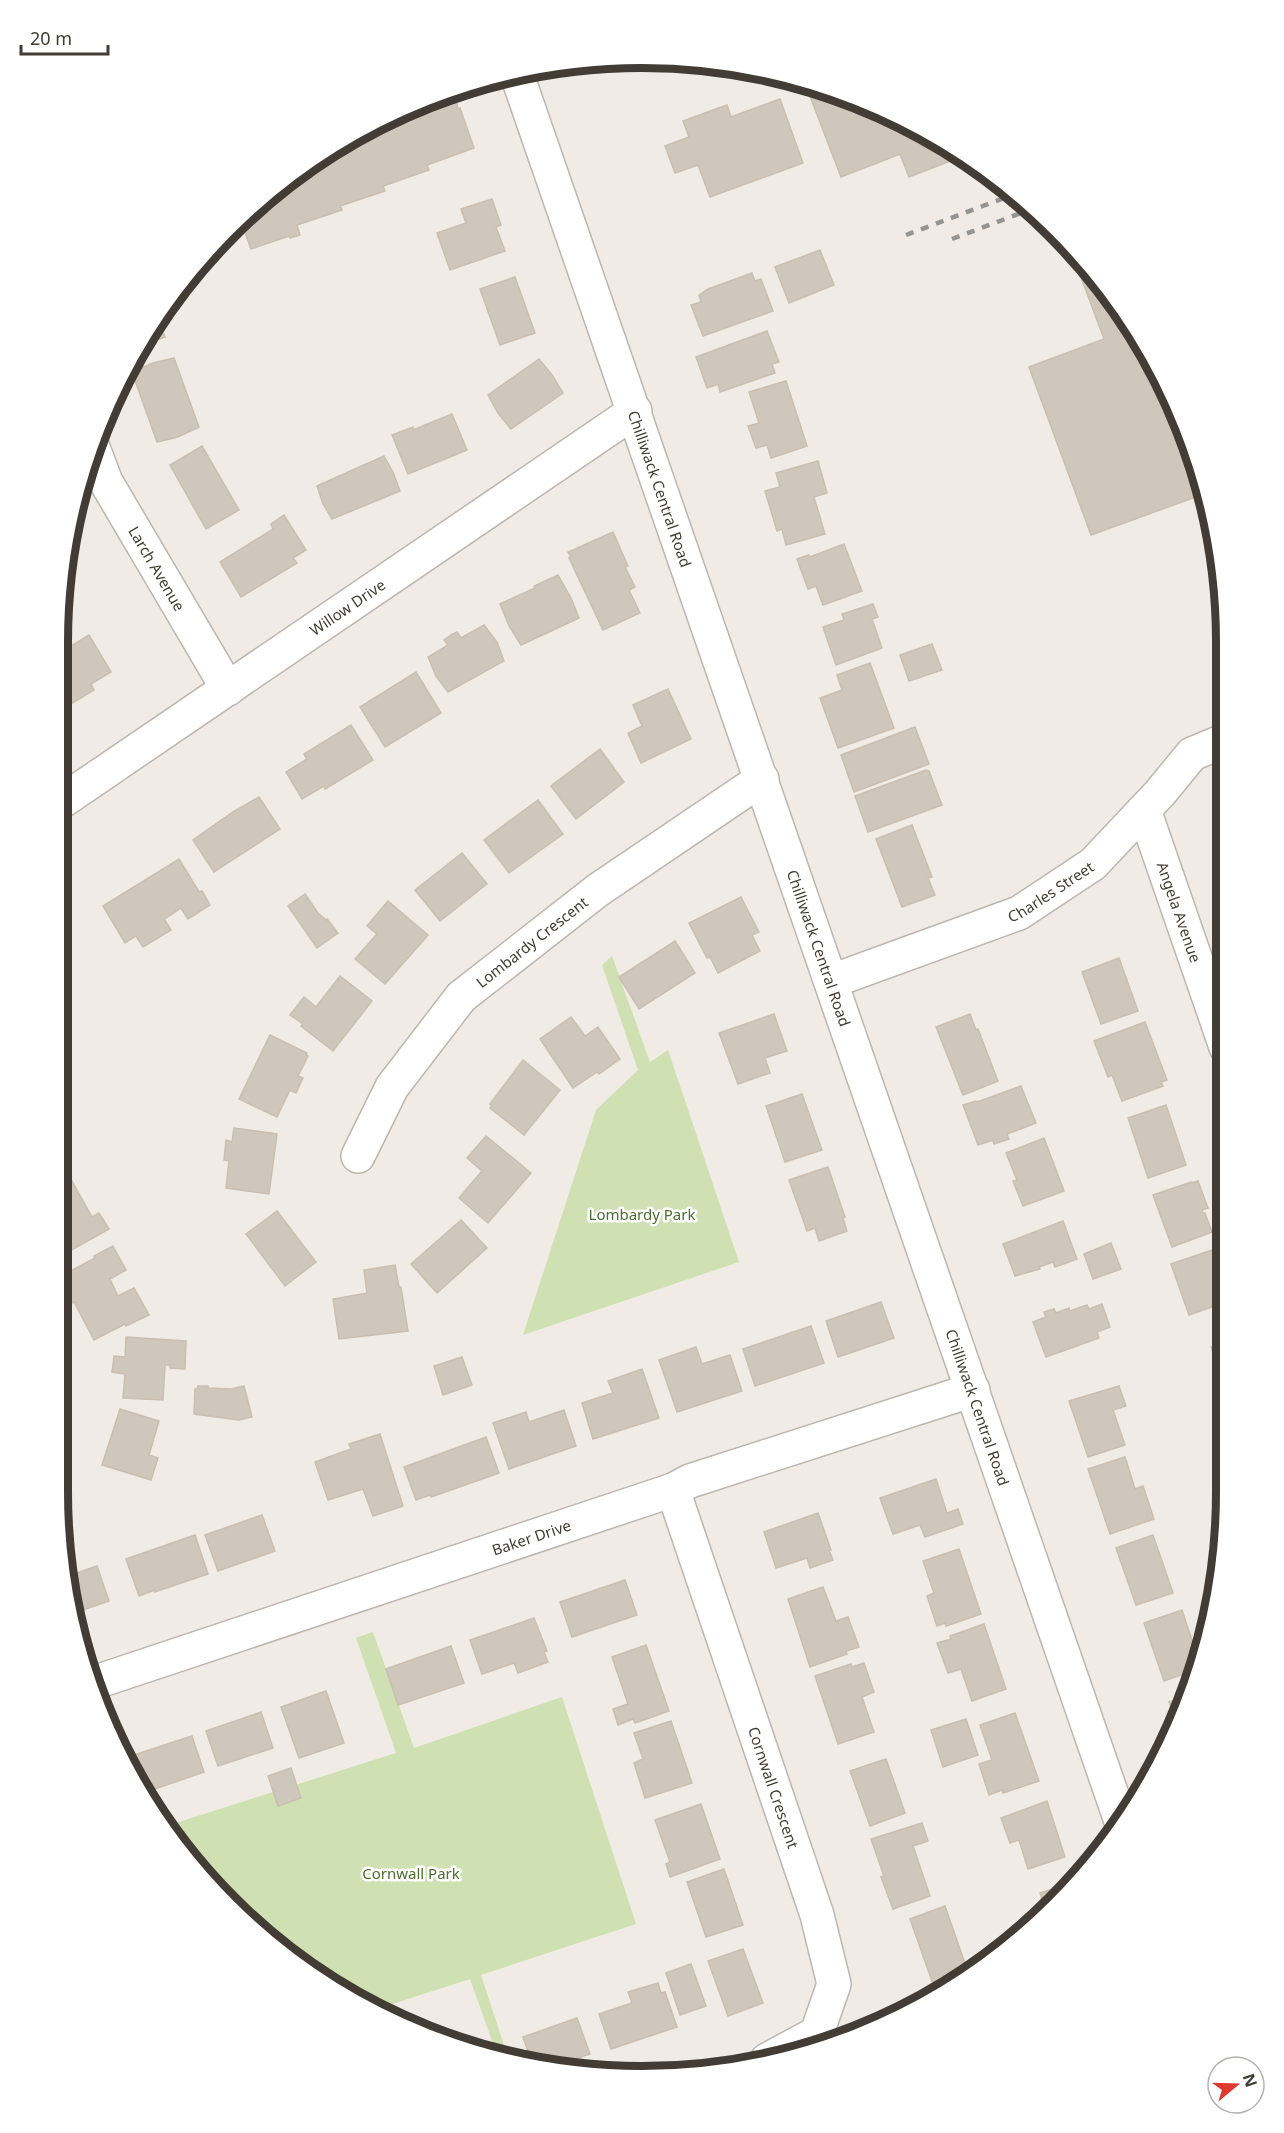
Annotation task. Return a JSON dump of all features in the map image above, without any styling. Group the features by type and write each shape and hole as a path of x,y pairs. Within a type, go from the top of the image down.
{"street":[{"name":"Chilliwack Central Road","path":"519,81 1118,1813"},
{"name":"Willow Drive","path":"68,797 635,411"},
{"name":"Larch Avenue","path":"97,459 106,482 228,688"},
{"name":"Charles Street","path":"832,981 1019,913 1093,864 1192,754 1216,744"},
{"name":"Lombardy Crescent","path":"358,1156 392,1087 460,997 598,890 762,779"},
{"name":"Angela Avenue","path":"1144,810 1216,1018"},
{"name":"Baker Drive","path":"100,1681 673,1490 690,1481 973,1390"},
{"name":"Cornwall Crescent","path":"673,1490 817,1915 834,1984 817,2032 794,2045"}],"green space":[{"name":"Lombardy Park","path":"612,956 650,1062 668,1050 739,1262 523,1335 596,1110 638,1070 602,965"},
{"name":"Cornwall Park","path":"373,1632 414,1748 562,1697 636,1924 481,1975 505,2049 494,2046 470,1979 387,2006 355,1989 292,1947 263,1923 210,1870 174,1824 396,1753 356,1638"}],"building":[{"path":"809,92 862,111 929,144 954,160 909,177 900,154 841,177"},
{"path":"456,98 474,148 427,165 429,170 383,186 385,191 340,206 342,210 297,225 300,235 290,238 289,236 251,249 244,229 292,186 355,144 422,111"},
{"path":"780,99 803,163 710,197 698,165 675,173 665,146 689,137 683,121 727,105 731,117"},
{"path":"492,199 501,225 496,227 505,251 450,270 437,233 466,223 461,209"},
{"path":"820,250 834,285 789,303 775,267"},
{"path":"1077,267 1098,292 1140,355 1173,422 1198,496 1091,535 1029,367 1104,339"},
{"path":"752,273 755,281 761,279 773,311 703,336 691,305 701,302 699,295 708,289"},
{"path":"515,277 535,333 500,345 480,289"},
{"path":"161,327 165,337 153,341"},
{"path":"767,331 779,362 772,364 775,373 720,392 718,384 707,388 696,357"},
{"path":"174,358 199,427 178,437 157,442 133,376 136,370"},
{"path":"539,359 563,393 511,429 498,413 488,395"},
{"path":"786,381 807,446 771,458 767,445 756,448 748,426 759,423 749,392"},
{"path":"452,414 467,450 408,474 392,435 413,427 413,430"},
{"path":"202,446 239,510 206,529 170,465"},
{"path":"384,456 400,491 332,519 323,504 317,486"},
{"path":"818,461 827,493 814,497 825,534 786,545 782,529 777,531 765,491 780,487 776,473"},
{"path":"284,515 306,550 293,558 297,563 241,597 220,562 273,529 271,524"},
{"path":"613,532 628,566 625,567 635,587 629,590 640,613 603,630 568,552"},
{"path":"844,544 862,591 823,605 816,586 808,589 797,559 809,555 810,557"},
{"path":"558,575 579,618 521,645 509,626 500,604"},
{"path":"873,604 878,617 872,619 882,648 836,665 823,627 844,620 842,614"},
{"path":"484,625 497,642 504,661 448,692 436,676 428,657 448,645 444,640 451,635 457,632 461,638"},
{"path":"89,635 111,672 91,684 94,690 68,706 68,648"},
{"path":"932,644 942,670 909,681 900,655"},
{"path":"870,663 894,728 838,748 820,698 842,690 837,675"},
{"path":"416,672 441,713 385,747 360,707"},
{"path":"668,689 691,739 641,763 628,733 642,726 633,705"},
{"path":"351,725 373,760 325,789 324,786 302,799 286,772 307,759 304,754"},
{"path":"915,727 929,764 854,792 841,755"},
{"path":"600,749 624,782 576,819 551,786"},
{"path":"926,770 929,771 942,805 868,832 855,796"},
{"path":"259,797 280,829 214,872 193,840"},
{"path":"538,800 563,834 509,873 484,840"},
{"path":"912,825 932,877 928,878 935,895 902,907 876,839"},
{"path":"462,853 487,884 440,921 415,890"},
{"path":"179,859 199,892 202,891 210,905 188,919 181,908 164,919 171,930 143,947 136,936 125,943 103,906"},
{"path":"305,894 318,913 327,919 338,933 317,948 288,906"},
{"path":"741,897 759,932 752,935 760,951 718,973 710,957 707,958 689,923"},
{"path":"388,901 428,935 385,984 355,959 377,934 367,926"},
{"path":"675,941 695,973 639,1009 619,977"},
{"path":"1119,958 1138,1011 1101,1024 1082,972"},
{"path":"340,976 372,1001 333,1051 290,1015 304,997 316,1007"},
{"path":"774,1014 787,1051 765,1058 770,1073 738,1084 719,1033"},
{"path":"970,1014 998,1081 963,1095 936,1027"},
{"path":"571,1017 585,1036 598,1027 620,1059 573,1088 540,1039"},
{"path":"1145,1022 1167,1080 1161,1082 1163,1086 1122,1101 1112,1075 1108,1077 1094,1041"},
{"path":"270,1035 307,1053 308,1056 298,1076 303,1078 296,1093 290,1090 277,1117 239,1099"},
{"path":"523,1060 560,1090 524,1135 490,1108 492,1105 490,1104"},
{"path":"1021,1086 1036,1123 1007,1134 1009,1139 994,1144 993,1140 978,1145 963,1105"},
{"path":"802,1094 822,1150 785,1162 766,1106"},
{"path":"1166,1105 1186,1165 1148,1178 1128,1118"},
{"path":"234,1128 277,1134 269,1194 226,1188 229,1161 224,1160 226,1140 232,1142"},
{"path":"486,1136 531,1173 488,1223 459,1198 482,1171 467,1158"},
{"path":"1044,1138 1064,1191 1023,1206 1013,1181 1017,1180 1006,1153"},
{"path":"828,1167 845,1217 843,1218 847,1231 819,1241 815,1228 807,1231 789,1180"},
{"path":"68,1174 92,1217 99,1213 109,1229 68,1252"},
{"path":"1198,1181 1208,1208 1202,1210 1212,1232 1172,1247 1153,1195"},
{"path":"277,1211 316,1262 285,1286 246,1234"},
{"path":"461,1220 487,1248 437,1293 411,1264"},
{"path":"1063,1221 1077,1259 1055,1267 1053,1262 1039,1267 1040,1269 1015,1276 1003,1244"},
{"path":"1111,1243 1121,1269 1093,1279 1084,1254"},
{"path":"113,1246 126,1270 110,1279 118,1296 134,1288 149,1315 94,1340 74,1302 68,1305 68,1272 95,1258 94,1256"},
{"path":"1216,1249 1216,1306 1189,1315 1171,1264"},
{"path":"395,1265 408,1331 339,1339 333,1299 367,1293 364,1270"},
{"path":"881,1302 894,1338 838,1357 826,1321"},
{"path":"1102,1304 1110,1327 1097,1332 1099,1338 1046,1357 1033,1322 1046,1317 1044,1312 1054,1309 1056,1313 1087,1305 1089,1309"},
{"path":"811,1326 824,1363 755,1386 743,1349"},
{"path":"126,1337 186,1341 185,1369 170,1368 170,1365 165,1365 163,1400 123,1398 125,1374 112,1372 114,1356 125,1357"},
{"path":"1216,1346 1216,1361 1211,1347"},
{"path":"696,1347 702,1364 730,1355 742,1391 677,1412 659,1360"},
{"path":"462,1357 472,1385 443,1395 434,1366"},
{"path":"642,1369 659,1418 593,1439 582,1403 613,1393 608,1381"},
{"path":"198,1386 231,1389 244,1386 252,1417 239,1420 194,1414 195,1389"},
{"path":"1119,1386 1126,1406 1113,1410 1125,1445 1088,1457 1069,1401"},
{"path":"120,1409 159,1421 149,1455 158,1458 151,1480 102,1465"},
{"path":"564,1410 576,1446 509,1469 493,1423 526,1412 529,1422"},
{"path":"380,1434 403,1506 373,1516 363,1489 328,1500 315,1462 351,1449 349,1444"},
{"path":"486,1437 499,1473 416,1500 404,1467"},
{"path":"1125,1457 1135,1489 1143,1486 1154,1519 1110,1534 1088,1469"},
{"path":"936,1479 947,1513 958,1509 963,1524 925,1537 920,1525 893,1534 880,1498"},
{"path":"818,1513 833,1560 810,1568 807,1558 776,1568 764,1532"},
{"path":"262,1515 275,1551 218,1571 205,1535"},
{"path":"195,1535 208,1574 139,1596 126,1559"},
{"path":"1153,1535 1173,1593 1136,1605 1116,1548"},
{"path":"959,1549 981,1614 946,1626 945,1623 937,1626 927,1596 934,1593 923,1561"},
{"path":"97,1566 109,1601 81,1611 74,1574"},
{"path":"625,1580 637,1615 572,1637 560,1602"},
{"path":"823,1587 836,1621 848,1617 859,1647 846,1651 847,1654 810,1667 788,1599"},
{"path":"1182,1610 1195,1648 1187,1673 1164,1681 1144,1623"},
{"path":"534,1618 547,1651 544,1652 548,1662 518,1673 514,1663 482,1674 470,1640"},
{"path":"984,1624 1006,1689 972,1701 961,1669 948,1673 937,1643"},
{"path":"646,1645 669,1711 635,1723 633,1719 618,1725 613,1709 628,1704 612,1657"},
{"path":"451,1646 464,1683 398,1705 386,1669"},
{"path":"864,1663 874,1692 862,1697 874,1732 838,1744 815,1676 851,1664 852,1667"},
{"path":"326,1691 344,1743 299,1758 281,1707"},
{"path":"1177,1699 1173,1712 1169,1702"},
{"path":"261,1712 273,1748 218,1766 206,1731"},
{"path":"1015,1713 1039,1781 1003,1793 1002,1790 989,1795 979,1764 992,1760 980,1725"},
{"path":"966,1719 978,1755 943,1767 931,1730"},
{"path":"671,1721 692,1783 645,1798 634,1763 643,1759 634,1733"},
{"path":"192,1736 204,1772 152,1790 134,1755"},
{"path":"886,1759 905,1813 870,1826 850,1771"},
{"path":"291,1768 301,1798 278,1806 268,1776"},
{"path":"1047,1801 1065,1857 1028,1869 1019,1840 1010,1843 1001,1818"},
{"path":"701,1804 720,1859 670,1877 666,1864 670,1862 655,1820"},
{"path":"922,1823 928,1841 913,1846 930,1896 893,1909 881,1877 884,1876 871,1839"},
{"path":"724,1869 743,1925 706,1937 687,1882"},
{"path":"1057,1888 1043,1902 1040,1893"},
{"path":"945,1906 966,1966 933,1984 910,1919"},
{"path":"743,1949 763,2003 728,2016 708,1961"},
{"path":"691,1964 706,2006 680,2015 666,1973"},
{"path":"658,1983 661,1993 665,1992 677,2027 611,2049 599,2014 632,2003 628,1992"},
{"path":"577,2018 590,2054 569,2061 529,2054 523,2037"}],"railway":[{"path":"906,235 1006,197"},
{"path":"952,239 1023,212"}]}
